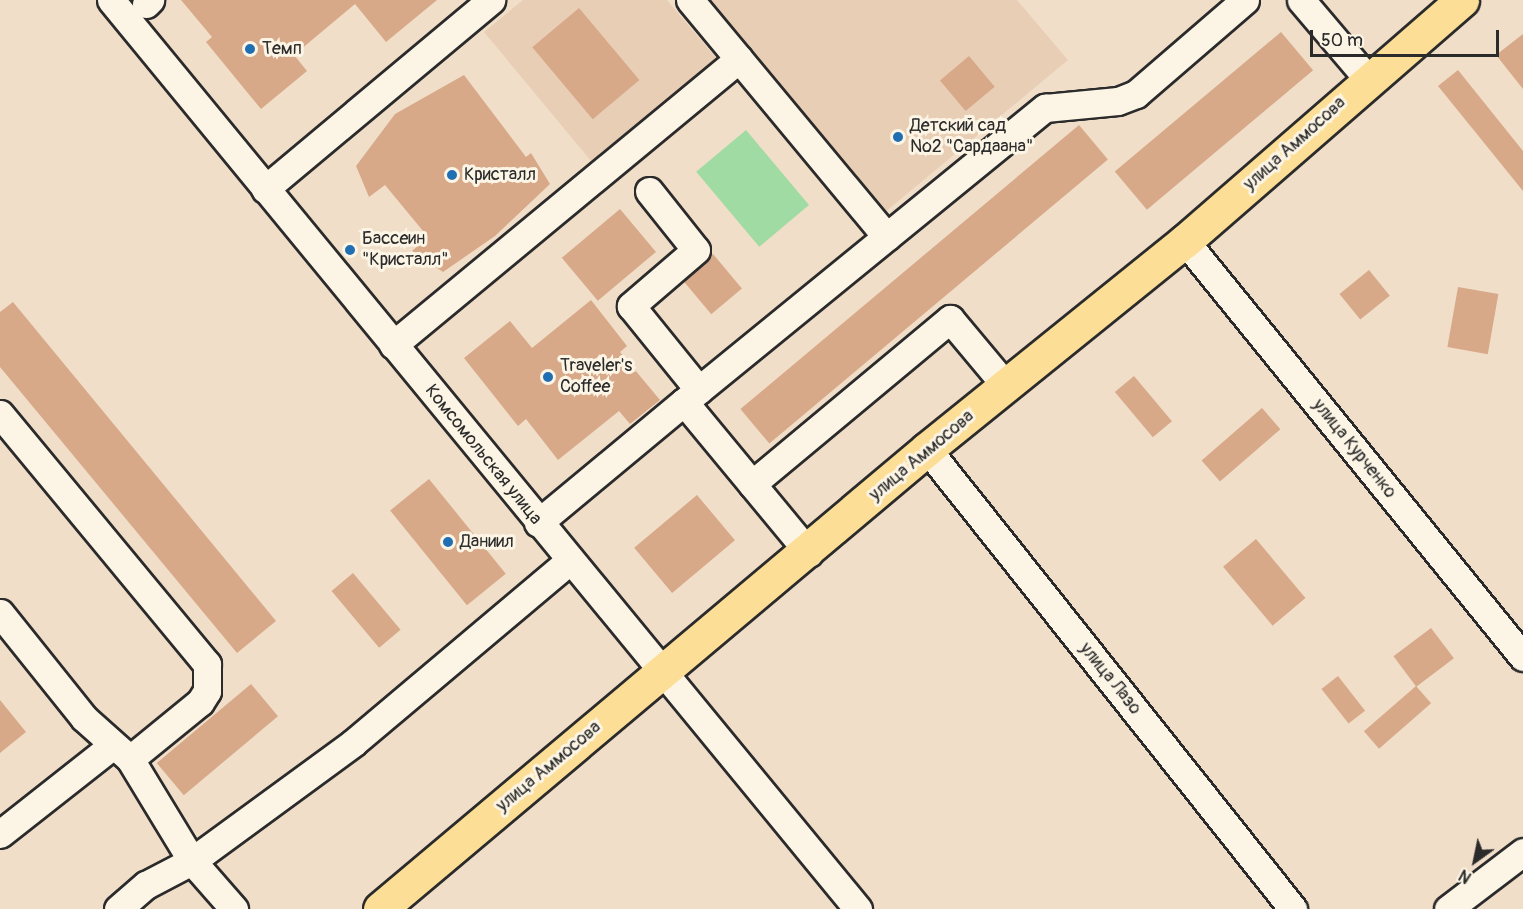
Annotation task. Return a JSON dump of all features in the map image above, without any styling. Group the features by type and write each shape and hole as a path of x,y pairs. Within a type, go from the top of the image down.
{"main road":[{"name":"улица Аммосова","path":"380,909 665,670 809,553 927,449 1185,241 1368,79 1462,0"}],"street":[{"name":"Комсомольская улица","path":"111,0 538,523 665,670 858,909"},
{"path":"265,189 491,0"},
{"path":"690,0 887,237"},
{"path":"538,523 1045,108 1118,101 1136,94 1245,0"},
{"path":"1301,0 1368,79"},
{"path":"393,345 739,59"},
{"path":"649,191 696,250 631,306 752,484 809,553"},
{"name":"улица Курченко","path":"1185,241 1523,657"},
{"path":"752,484 950,319 1006,386"},
{"path":"0,414 207,664 207,691 201,702 121,752 0,834"},
{"name":"улица Лазо","path":"927,449 1293,909"},
{"path":"118,909 146,885 192,861 353,743 570,561"},
{"path":"0,613 121,752 192,861 234,909"},
{"path":"1448,909 1523,852"}],"shaded area":[{"path":"523,0 667,0 716,58 591,161 484,32"},
{"name":"Детский сад №2 \"Сардаана\"","path":"705,0 1017,0 1068,60 884,213"}],"green space":[{"path":"746,130 809,205 759,247 696,172"}],"building":[{"path":"181,0 437,0 386,42 355,4 294,55 307,71 261,109 206,42 212,37"},
{"path":"579,8 639,80 593,119 532,47"},
{"path":"1281,32 1313,70 1147,210 1115,171"},
{"path":"1523,34 1523,89 1496,55"},
{"path":"969,56 995,87 966,111 940,80"},
{"path":"1458,70 1523,151 1523,191 1438,86"},
{"name":"Кристалл","path":"464,75 526,157 531,153 550,184 495,236 443,272 412,251 428,237 385,185 369,197 356,166 395,114"},
{"path":"1079,125 1108,159 769,444 740,409"},
{"path":"620,209 656,252 598,301 562,258"},
{"path":"713,254 742,288 711,314 682,280"},
{"path":"1369,270 1390,296 1360,320 1339,294"},
{"path":"1458,287 1498,294 1488,354 1447,347"},
{"path":"591,300 627,346 620,352 660,400 630,424 619,411 558,460 526,419 518,426 464,358 510,321 532,348"},
{"path":"13,302 276,621 237,653 0,367 0,312"},
{"path":"1134,376 1172,421 1153,437 1115,392"},
{"path":"1262,408 1280,429 1220,482 1202,460"},
{"name":"Даниил","path":"429,479 506,574 467,605 390,510"},
{"path":"697,495 735,540 672,593 634,548"},
{"path":"1256,539 1305,598 1273,626 1223,567"},
{"path":"353,573 401,630 379,648 332,591"},
{"path":"1431,628 1454,658 1416,687 1393,656"},
{"path":"1338,676 1365,711 1349,724 1321,689"},
{"path":"251,684 278,716 184,795 157,763"},
{"path":"1416,686 1431,703 1379,749 1364,731"},
{"path":"0,700 26,732 0,753"}],"place":[{"name":"Темп","path":"250,49"},
{"name":"Детский сад №2 \"Сардаана\"","path":"898,137"},
{"name":"Кристалл","path":"452,175"},
{"name":"Бассеин \"Кристалл\"","path":"350,250"},
{"name":"Traveler's Coffee","path":"548,377"},
{"name":"Даниил","path":"448,542"}]}
